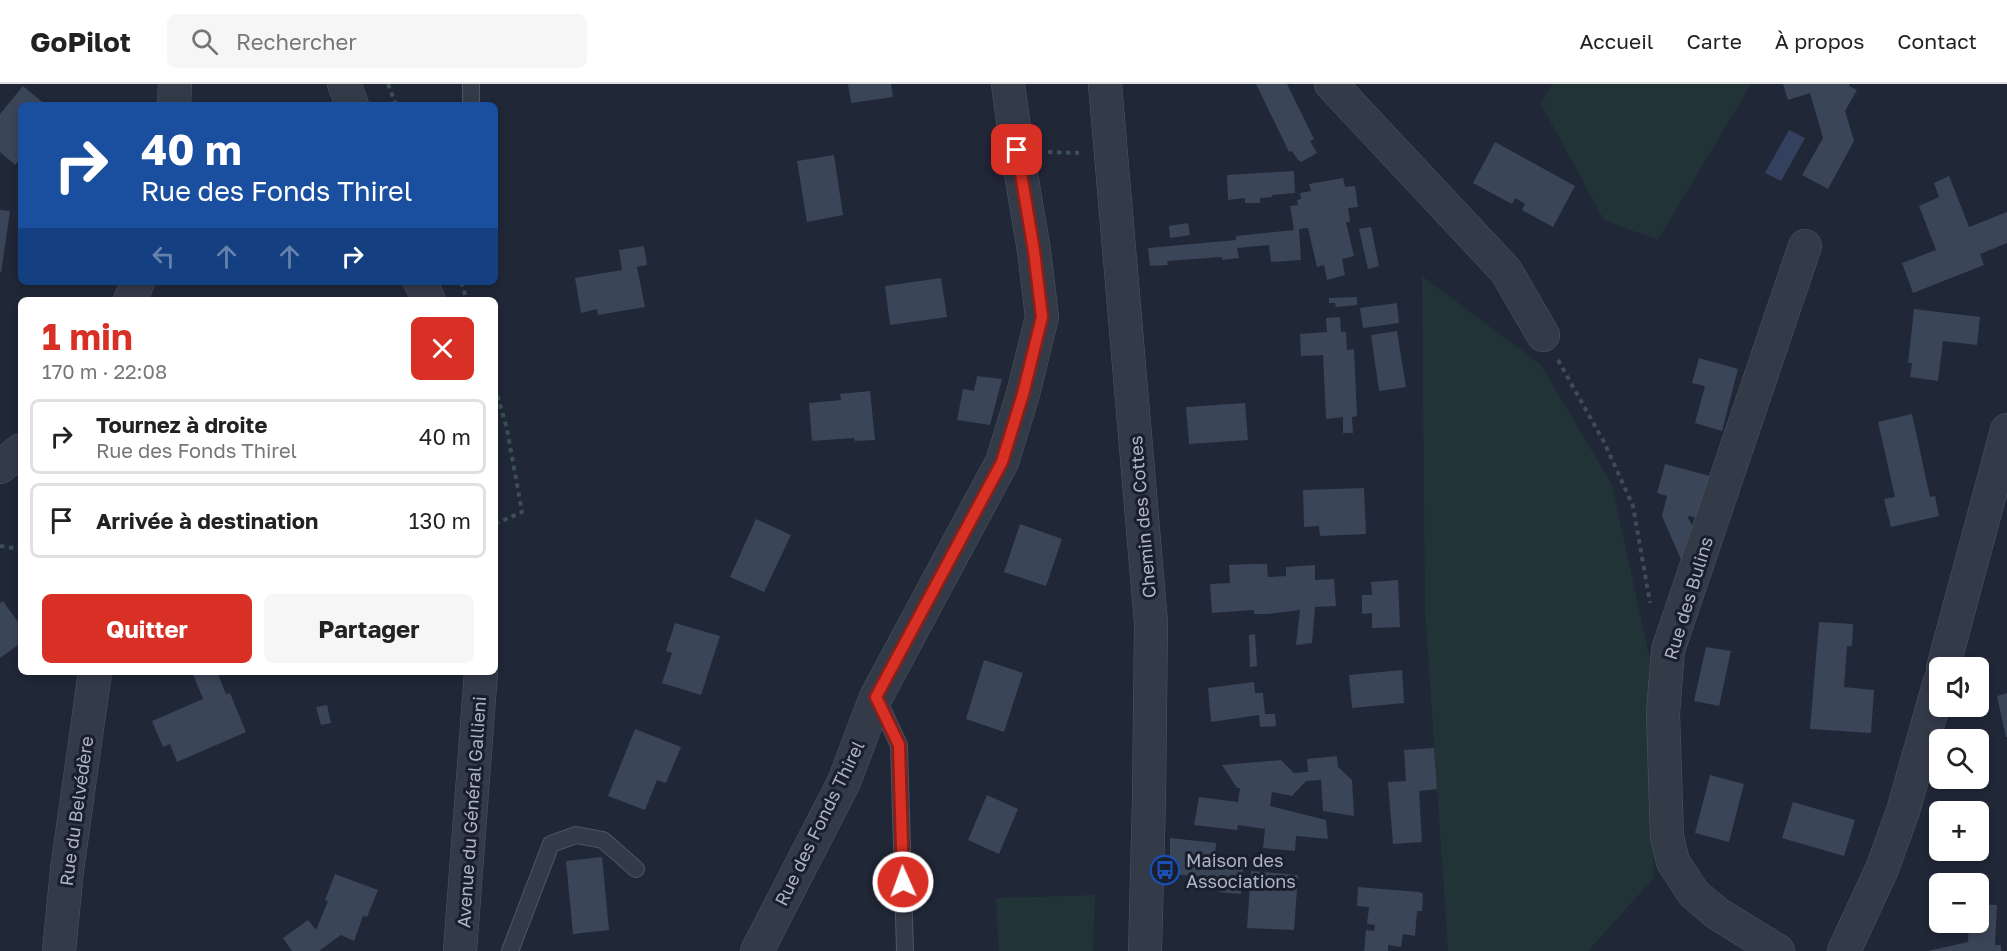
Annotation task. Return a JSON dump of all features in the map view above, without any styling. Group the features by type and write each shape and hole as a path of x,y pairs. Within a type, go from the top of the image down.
{"street":[{"path":"174,102 176,84"},
{"path":"344,84 351,102"},
{"path":"363,84 370,102"},
{"name":"Rue des Fonds Thirel","path":"757,951 844,782 876,697 1002,462 1023,394 1042,317 1008,84"},
{"name":"Chemin des Cottes","path":"1106,84 1151,623 1145,951"},
{"path":"1331,84 1506,271 1543,335"},
{"name":"Rue des Bulins","path":"1778,951 1718,914 1694,894 1673,862 1667,837 1663,713 1668,650 1805,246"},
{"path":"1946,657 2007,430"},
{"path":"0,467 18,452"},
{"name":"Rue du Belvédère","path":"59,951 67,870 94,675"},
{"name":"Avenue du Général Gallieni","path":"460,951 481,675"},
{"path":"1844,951 1882,869 1903,811 1930,717"}],"lane":[{"path":"471,84 471,102"},
{"path":"876,697 899,745 905,951"},
{"path":"510,951 551,844 576,835 603,840 636,869"}],"path":[{"path":"388,84 395,102"},
{"path":"1017,150 1111,154"},
{"path":"1543,335 1604,442 1634,506 1650,604"},
{"path":"498,398 507,429 522,512 498,523"},
{"path":"0,546 18,549"}],"shaded area":[{"path":"1552,84 1751,84 1658,240 1604,220 1541,104"},
{"path":"1422,276 1541,365 1612,485 1650,660 1654,878 1588,951 1448,951 1425,609"},
{"path":"1095,895 1093,951 999,951 996,898"}],"water":[{"path":"1789,130 1805,138 1781,181 1765,173"}],"building":[{"path":"848,84 891,84 893,97 851,103"},
{"path":"1256,84 1287,84 1314,139 1310,141 1317,153 1301,162 1292,151 1289,152"},
{"path":"1783,84 1850,84 1849,86 1857,90 1845,111 1854,141 1828,189 1802,175 1823,138 1810,93 1788,100"},
{"path":"23,86 42,102 18,102 18,162 15,165 0,152 0,114"},
{"path":"1495,142 1575,186 1553,227 1522,210 1525,204 1515,198 1512,204 1473,183"},
{"path":"834,155 843,215 807,222 797,161"},
{"path":"1294,171 1295,193 1260,198 1260,203 1245,203 1245,198 1228,200 1227,175"},
{"path":"1949,176 1969,227 2007,212 2007,243 1980,254 1984,265 1913,293 1902,263 1936,250 1919,206 1939,197 1934,183"},
{"path":"1343,178 1345,187 1355,186 1358,207 1348,208 1350,222 1346,222 1354,256 1342,259 1345,275 1327,280 1324,265 1317,267 1308,228 1299,229 1301,260 1271,262 1269,245 1237,248 1239,258 1167,261 1168,265 1150,266 1148,248 1236,240 1236,236 1294,230 1290,206 1298,205 1297,200 1301,199 1300,193 1311,191 1309,184"},
{"path":"0,210 10,211 1,273 0,272"},
{"path":"1188,223 1190,235 1170,238 1169,226"},
{"path":"1371,227 1379,266 1368,269 1359,229"},
{"path":"644,246 647,265 637,267 645,307 598,315 597,309 581,313 575,278 622,270 619,250"},
{"path":"941,278 947,317 890,325 885,286"},
{"path":"1357,297 1357,305 1336,307 1335,303 1329,303 1329,298"},
{"path":"1397,303 1399,323 1363,328 1360,308"},
{"path":"1914,309 1980,317 1977,345 1943,341 1938,381 1910,377 1912,363 1908,363"},
{"path":"1340,317 1341,332 1346,332 1347,350 1354,349 1357,416 1352,417 1353,433 1343,433 1343,417 1326,419 1323,355 1301,356 1300,334 1327,332 1326,318"},
{"path":"1397,331 1406,387 1379,391 1371,335"},
{"path":"1699,358 1738,369 1722,431 1695,423 1705,386 1692,383"},
{"path":"977,376 1002,379 990,425 957,420 963,389 974,391"},
{"path":"870,391 875,440 855,441 854,438 812,441 809,403 841,400 840,394"},
{"path":"1245,403 1248,440 1189,444 1186,407"},
{"path":"1912,414 1930,497 1935,496 1939,516 1891,527 1884,499 1895,497 1878,422"},
{"path":"1665,464 1710,476 1698,518 1689,516 1688,518 1695,530 1685,569 1662,516 1667,496 1657,493"},
{"path":"1364,488 1366,534 1320,536 1319,526 1304,527 1303,490"},
{"path":"756,519 791,535 764,592 730,577"},
{"path":"1020,524 1062,539 1046,586 1004,572"},
{"path":"1267,564 1268,577 1286,576 1286,567 1315,565 1315,580 1334,579 1336,606 1315,607 1312,643 1296,645 1300,610 1268,614 1254,614 1254,610 1212,613 1210,584 1230,583 1229,565"},
{"path":"1398,580 1400,627 1372,628 1372,613 1362,614 1362,595 1372,595 1371,582"},
{"path":"3,601 18,622 18,645 0,658 0,603"},
{"path":"1819,622 1853,624 1852,646 1847,646 1844,687 1874,690 1871,733 1810,729"},
{"path":"675,623 720,636 701,695 662,683 672,653 666,651"},
{"path":"1255,634 1257,666 1250,667 1249,635"},
{"path":"1706,647 1731,651 1719,706 1694,701"},
{"path":"984,660 1023,673 1004,732 966,719"},
{"path":"1402,670 1404,703 1352,708 1349,675"},
{"path":"193,675 218,675 226,694 230,693 246,732 177,762 170,744 163,747 152,721 203,699"},
{"path":"1254,682 1255,693 1263,693 1265,714 1275,714 1276,726 1260,727 1259,715 1211,722 1208,688"},
{"path":"2007,693 2007,737 2006,737 1997,696"},
{"path":"327,705 331,723 321,725 316,707"},
{"path":"635,729 681,747 666,783 657,780 645,810 608,796"},
{"path":"1434,748 1437,789 1419,791 1422,842 1393,844 1388,782 1406,781 1404,750"},
{"path":"1337,756 1338,767 1352,780 1354,816 1323,811 1321,780 1306,781 1292,796 1272,792 1270,806 1326,820 1328,839 1296,836 1295,851 1263,848 1265,829 1238,825 1237,830 1194,825 1199,797 1238,802 1240,788 1237,788 1222,765 1281,760 1294,773 1308,772 1307,759"},
{"path":"1710,775 1744,784 1729,842 1695,833"},
{"path":"987,795 1018,809 999,854 968,840"},
{"path":"1793,802 1855,820 1844,856 1782,838"},
{"path":"1170,838 1216,843 1215,857 1244,858 1241,894 1219,892 1220,878 1170,874"},
{"path":"602,857 609,930 573,934 566,861"},
{"path":"1251,871 1298,875 1294,930 1247,928"},
{"path":"335,874 378,890 367,917 363,916 354,941 341,935 319,951 292,951 283,938 308,920 316,930 328,901 325,900"},
{"path":"1358,887 1423,894 1422,911 1417,911 1415,936 1403,934 1401,947 1388,945 1388,951 1364,951 1366,930 1374,931 1375,925 1367,924 1369,907 1357,906"},
{"path":"1989,905 1997,905 1995,945 2001,945 2001,951 1928,951 1968,942 1968,933 1989,933"}],"place":[{"name":"Maison des Associations","path":"1165,870"}],"route":[{"path":"903,882 899,745 876,697 1002,462 1023,394 1042,317 1034,251 1017,150"}]}
